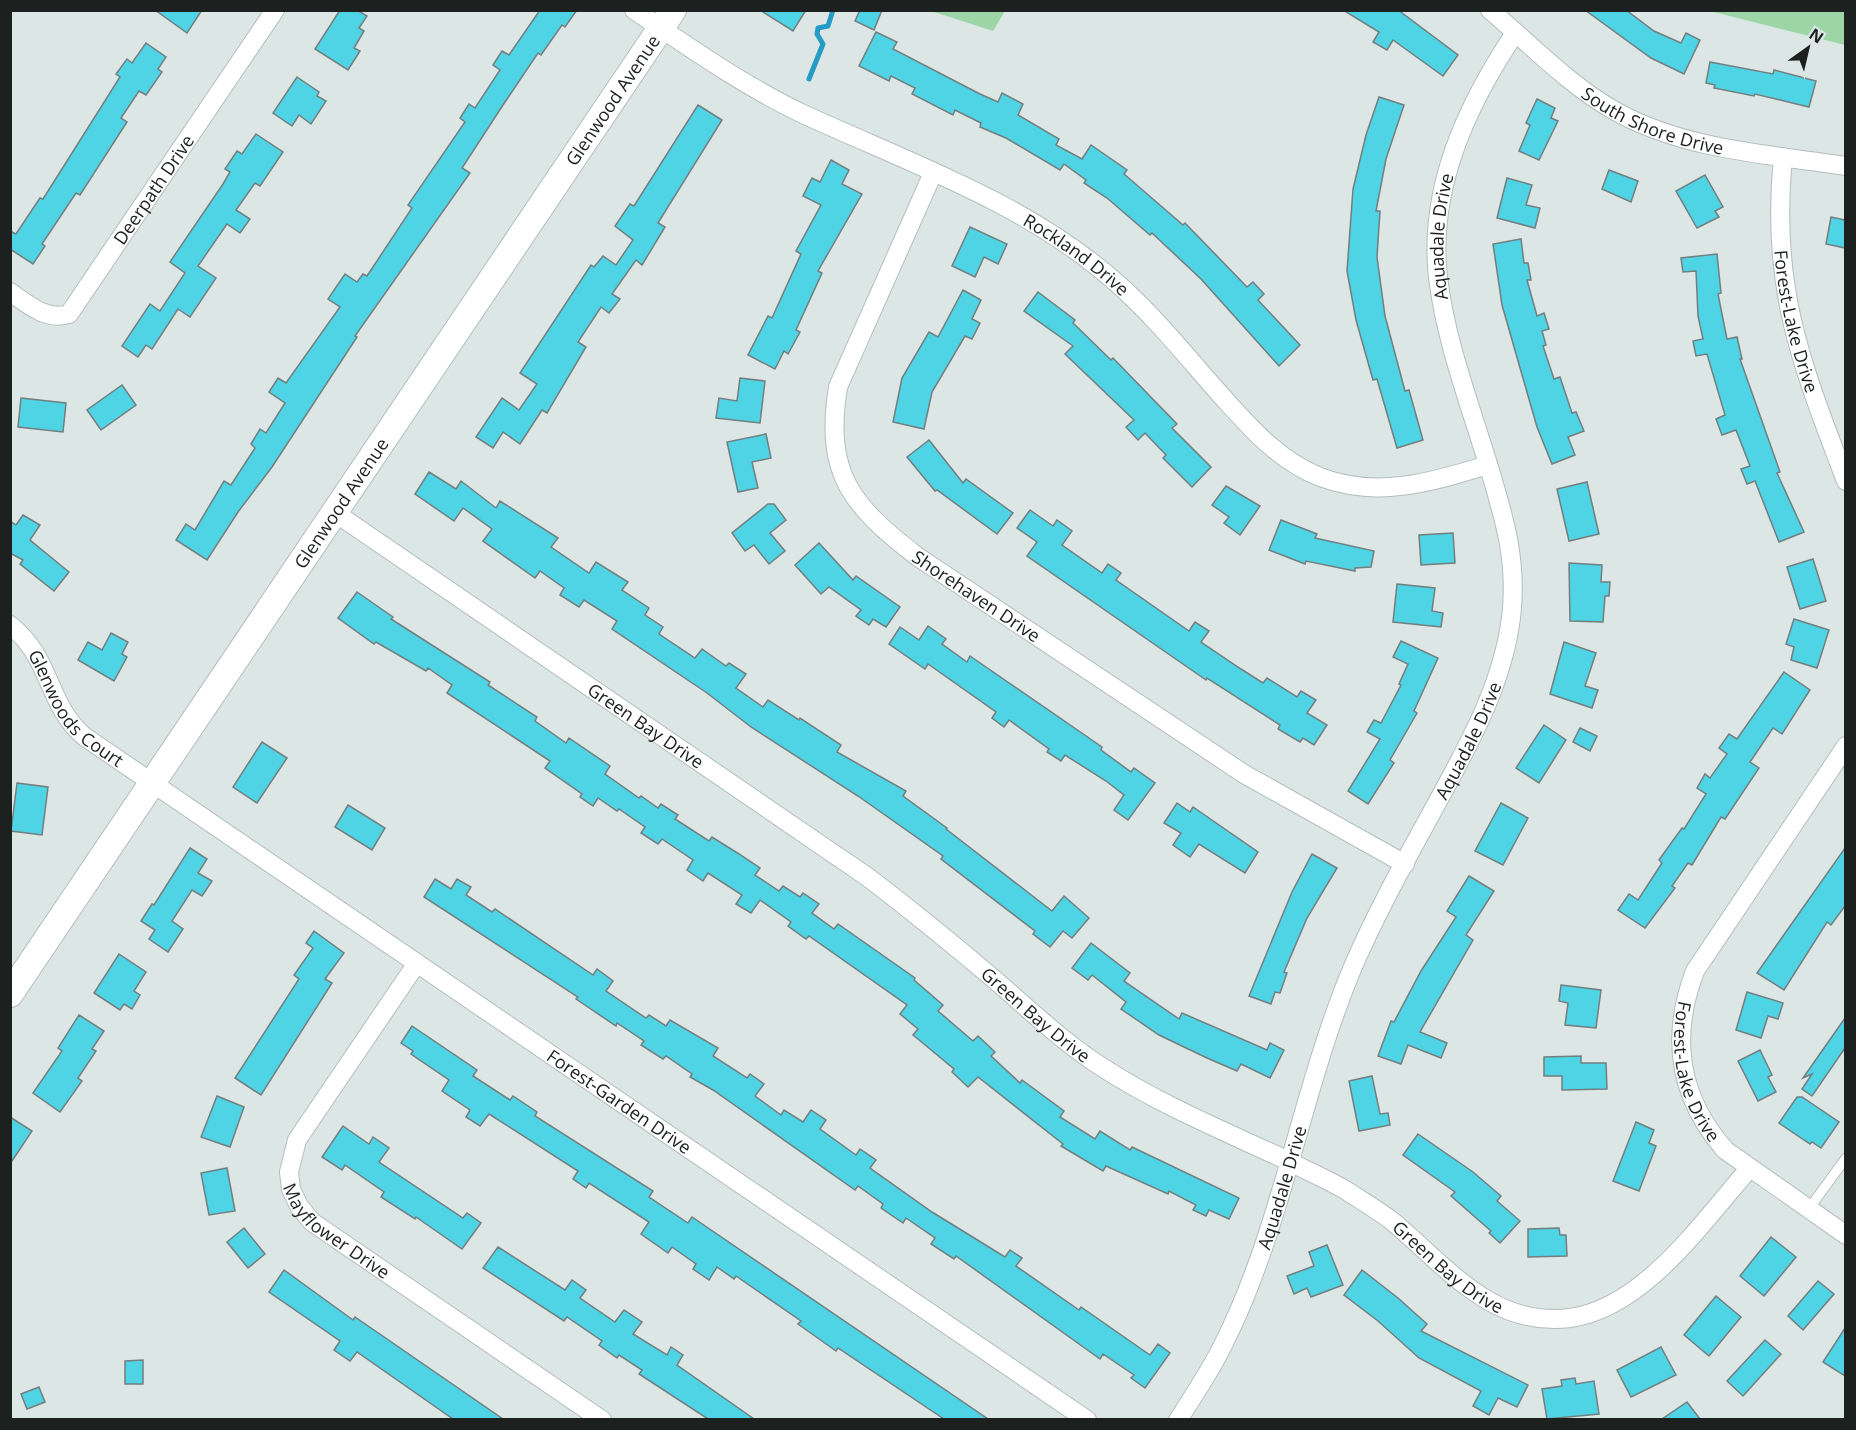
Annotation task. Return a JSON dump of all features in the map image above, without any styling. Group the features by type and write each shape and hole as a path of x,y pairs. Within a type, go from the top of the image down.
{"street":[{"name":"Deerpath Drive","path":"10,292 46,315 58,317 69,314 275,10"},
{"name":"Rockland Drive","path":"634,10 667,19 770,97 1004,205 1052,234 1095,265 1153,319 1258,436 1302,468 1341,483 1385,488 1419,485 1488,465"},
{"name":"South Shore Drive","path":"1490,10 1593,96 1635,121 1692,142 1845,166"},
{"name":"Glenwood Avenue","path":"10,994 667,19"},
{"name":"Aquadale Drive","path":"1178,1419 1209,1373 1250,1283 1334,1012 1354,964 1486,708 1508,639 1513,590 1508,528 1443,310 1438,275 1437,232 1443,188 1458,138 1496,62 1515,33"},
{"name":"Forest-Lake Drive","path":"1783,157 1779,228 1787,308 1809,384 1845,482"},
{"name":"Shorehaven Drive","path":"933,173 838,387 833,415 837,460 842,475 863,510 876,524 918,557 1244,774 1405,864"},
{"name":"Green Bay Drive","path":"334,512 869,878 935,928 1055,1033 1101,1067 1158,1100 1342,1188 1380,1212 1481,1299 1510,1312 1547,1319 1593,1313 1632,1294 1658,1270 1749,1169"},
{"name":"Glenwoods Court","path":"10,625 23,635 38,654 57,704 69,722 86,737 152,783"},
{"name":"Forest-Lake Drive","path":"1845,746 1695,971 1682,1012 1680,1043 1683,1069 1697,1109 1711,1134 1725,1150 1749,1169 1845,1235"},
{"name":"Forest-Garden Drive","path":"152,783 1087,1419"},
{"name":"Mayflower Drive","path":"417,963 297,1140 289,1172 291,1189 298,1206 312,1222 602,1419"}],"lane":[{"path":"1808,1210 1845,1158"}],"green space":[{"path":"1005,10 993,31 931,11"},
{"path":"1710,11 1845,11 1845,45"}],"building":[{"path":"155,10 202,10 187,33"},
{"path":"340,10 357,10 367,16 359,28 364,31 354,48 360,51 348,70 315,49"},
{"path":"540,10 577,10 565,27 562,25 541,55 538,53 503,105 462,168 470,173 355,336 357,337 272,467 238,512 207,560 176,540 186,524 195,530 224,481 231,485 255,448 251,444 260,429 266,433 285,403 269,392 278,378 286,383 340,307 328,299 345,274 357,282 363,274 367,276 412,208 408,205 465,122 460,118 469,104 475,108 500,70 493,65 502,51 509,55"},
{"path":"760,10 806,10 793,31"},
{"path":"860,10 882,10 874,30 855,21"},
{"path":"1343,10 1398,10 1458,55 1443,76 1393,40 1387,50 1373,42 1379,32"},
{"path":"1585,10 1626,10 1654,31 1681,43 1686,33 1700,40 1684,74 1651,58"},
{"path":"876,32 897,42 893,49 980,94 998,102 1002,93 1023,104 1018,115 1059,139 1056,145 1082,159 1091,145 1127,170 1124,174 1183,225 1185,223 1247,287 1253,282 1264,294 1258,300 1300,345 1279,366 1201,279 1152,233 1150,235 1107,198 1084,183 1086,180 1064,164 1060,170 1006,138 980,127 981,123 955,110 953,115 912,94 915,88 891,76 889,81 859,66"},
{"path":"146,43 166,57 158,69 162,72 146,95 139,91 121,118 127,122 80,195 76,193 42,244 45,246 33,264 10,249 10,231 16,234 40,198 43,199 120,77 116,74 127,59 132,63"},
{"path":"1710,62 1773,74 1774,70 1816,81 1809,107 1755,94 1754,96 1714,88 1715,85 1706,83"},
{"path":"297,77 319,92 317,96 326,101 311,124 299,115 292,126 273,113"},
{"path":"1379,97 1404,105 1386,159 1376,211 1380,211 1377,257 1385,316 1405,391 1409,390 1423,440 1397,448 1377,379 1373,380 1356,320 1347,271 1353,189 1366,135"},
{"path":"1537,99 1555,108 1551,118 1558,121 1539,160 1519,151 1530,125 1526,123"},
{"path":"698,105 722,120 658,223 665,227 642,265 636,260 612,294 620,299 609,313 601,307 578,342 586,347 547,413 542,410 520,444 503,432 493,448 476,437 502,398 519,410 537,384 520,373 591,265 594,267 603,256 616,265 633,240 615,226 630,204 634,206"},
{"path":"256,134 283,152 260,186 255,183 236,210 250,219 240,233 227,224 198,266 216,278 190,317 178,309 152,349 146,345 138,357 122,346 150,304 160,311 185,273 170,262 223,184 230,172 225,169 237,151 242,154"},
{"path":"831,160 849,170 842,184 862,194 818,271 822,273 796,330 800,332 788,354 784,351 775,369 748,355 768,316 772,318 801,254 796,251 821,205 803,196 812,178 820,182"},
{"path":"1609,170 1638,181 1631,202 1602,189"},
{"path":"1705,175 1723,207 1715,211 1719,217 1697,228 1676,191"},
{"path":"1507,178 1532,185 1526,205 1540,208 1535,228 1497,218"},
{"path":"1831,217 1845,220 1845,248 1826,244"},
{"path":"970,227 1007,244 998,264 984,257 975,277 952,266"},
{"path":"1521,239 1524,263 1528,263 1531,280 1527,280 1537,316 1544,313 1549,329 1542,331 1546,345 1543,346 1554,379 1560,377 1572,413 1576,412 1584,431 1568,437 1575,455 1552,464 1537,427 1502,305 1493,244"},
{"path":"1717,254 1721,293 1718,294 1727,339 1737,337 1742,359 1740,359 1780,472 1777,473 1804,532 1779,542 1755,481 1747,484 1741,469 1750,466 1736,430 1722,435 1716,419 1725,415 1707,354 1696,356 1693,341 1703,339 1698,316 1696,271 1683,272 1681,258"},
{"path":"963,290 981,300 972,319 980,323 972,339 965,336 932,392 924,429 893,422 902,378 929,332 938,337"},
{"path":"1038,292 1075,320 1073,323 1111,360 1113,358 1177,424 1172,428 1211,467 1192,487 1163,458 1166,455 1145,433 1138,440 1126,427 1134,420 1065,354 1073,346 1024,311"},
{"path":"740,378 765,381 760,423 716,418 719,398 737,401"},
{"path":"122,385 136,405 101,430 87,410"},
{"path":"21,398 66,403 63,432 18,427"},
{"path":"766,434 771,458 752,462 758,488 738,492 727,442"},
{"path":"929,440 963,483 966,479 1013,513 997,534 937,490 935,491 907,457"},
{"path":"429,472 456,489 461,481 496,508 500,501 558,538 551,547 589,573 596,562 628,582 622,590 649,608 645,615 663,627 659,634 695,658 702,649 726,666 729,663 746,674 736,688 763,707 768,700 841,745 837,752 906,791 903,796 1052,911 1064,896 1089,918 1072,938 1063,931 1050,947 1033,934 1035,931 941,859 943,856 858,796 751,727 707,693 612,629 617,621 584,600 579,607 560,595 564,588 540,571 535,578 483,541 492,529 463,508 454,521 415,494"},
{"path":"1587,482 1599,534 1569,541 1557,489"},
{"path":"1226,486 1260,506 1240,535 1224,523 1229,517 1212,505"},
{"path":"768,504 774,504 786,520 770,533 785,551 769,564 754,545 745,551 732,533"},
{"path":"1030,510 1053,526 1057,520 1072,531 1062,545 1102,573 1108,564 1121,573 1116,580 1189,631 1195,622 1209,631 1201,642 1241,669 1263,683 1267,678 1297,697 1301,691 1316,700 1307,713 1327,725 1314,745 1303,738 1300,742 1278,729 1280,725 1207,678 1206,680 1027,556 1037,542 1017,528"},
{"path":"23,515 40,525 30,540 69,572 54,591 20,564 23,560 10,553 10,521 16,525"},
{"path":"1281,520 1317,534 1315,538 1374,551 1371,567 1355,568 1355,571 1306,561 1305,564 1269,550"},
{"path":"1453,533 1455,563 1421,565 1419,535"},
{"path":"819,543 853,580 856,576 900,607 886,627 873,619 869,625 856,616 861,610 829,587 821,594 795,565"},
{"path":"1813,559 1826,601 1800,609 1787,567"},
{"path":"1569,563 1602,565 1601,582 1610,582 1609,596 1605,596 1603,622 1570,621"},
{"path":"1397,584 1435,588 1432,611 1443,613 1441,627 1393,622"},
{"path":"357,592 393,617 391,619 490,682 488,685 537,717 535,721 566,743 569,738 610,766 605,774 639,798 641,796 658,808 661,804 678,815 675,819 709,841 712,837 739,854 760,868 755,875 779,891 783,886 800,897 803,893 819,904 812,913 834,929 838,924 915,978 914,980 943,1005 938,1011 973,1041 978,1036 995,1052 991,1056 1020,1083 1022,1080 1064,1111 1060,1117 1095,1139 1100,1131 1130,1150 1132,1147 1239,1198 1229,1219 1209,1210 1206,1216 1193,1210 1196,1205 1169,1191 1168,1194 1106,1166 1103,1171 1061,1146 1063,1144 978,1077 968,1087 952,1072 954,1069 913,1035 918,1029 900,1014 907,1005 809,936 806,939 788,926 791,922 760,900 751,913 736,904 742,895 708,873 703,881 687,870 693,860 662,839 658,844 641,833 645,827 619,809 617,811 598,798 593,806 580,797 582,794 545,768 550,761 447,693 452,685 428,668 426,671 376,642 374,644 338,618"},
{"path":"1794,619 1829,630 1817,668 1791,660 1794,647 1786,644"},
{"path":"928,626 946,639 942,644 967,662 970,656 1102,747 1101,750 1131,772 1134,768 1155,783 1128,820 1114,810 1124,795 1106,781 1065,755 1061,761 1047,752 1049,749 1009,720 1004,727 992,718 996,712 928,664 925,669 889,644 900,627 919,640"},
{"path":"111,633 128,642 122,654 127,657 114,681 78,660 88,642 102,650"},
{"path":"1401,641 1438,658 1414,711 1417,713 1390,760 1394,763 1368,804 1348,791 1380,739 1367,732 1374,720 1381,723 1401,685 1399,684 1408,664 1393,657"},
{"path":"1564,642 1596,653 1585,686 1598,690 1592,708 1550,694"},
{"path":"1784,672 1810,690 1782,734 1773,728 1750,762 1759,768 1725,819 1721,817 1692,865 1688,863 1672,886 1675,888 1645,928 1618,910 1629,894 1638,900 1662,863 1659,860 1682,828 1684,829 1706,794 1697,788 1705,774 1710,778 1727,754 1719,748 1729,734 1737,739"},
{"path":"1544,725 1566,740 1539,783 1516,768"},
{"path":"1580,728 1597,736 1590,751 1573,742"},
{"path":"262,742 287,758 257,803 233,787"},
{"path":"17,783 48,787 42,835 11,831"},
{"path":"1177,803 1190,812 1193,807 1258,852 1245,873 1199,844 1190,857 1173,845 1181,833 1164,823"},
{"path":"1501,803 1528,818 1503,865 1475,851"},
{"path":"348,805 385,828 372,850 335,827"},
{"path":"190,848 207,859 198,873 212,881 202,896 192,890 172,921 183,929 168,952 149,939 155,930 141,921 152,904 154,905"},
{"path":"1845,848 1845,906 1831,925 1827,922 1784,990 1757,973"},
{"path":"1312,854 1337,868 1307,918 1284,972 1287,973 1280,993 1275,992 1271,1004 1249,996 1292,892"},
{"path":"1469,876 1494,891 1466,935 1473,940 1420,1032 1447,1043 1441,1058 1408,1045 1401,1064 1378,1056 1391,1021 1394,1022 1421,971 1456,917 1447,911"},
{"path":"435,879 451,889 457,879 471,887 466,895 492,912 495,909 593,975 597,969 613,981 606,991 646,1018 649,1015 666,1026 670,1020 718,1048 713,1056 747,1078 750,1074 764,1084 755,1096 781,1115 784,1110 803,1122 811,1110 826,1120 820,1129 856,1155 860,1149 876,1160 870,1168 932,1212 1005,1257 1010,1250 1022,1258 1016,1266 1079,1310 1081,1307 1150,1355 1158,1344 1170,1353 1145,1388 1131,1378 1134,1375 1103,1354 1100,1359 956,1256 954,1259 931,1244 935,1238 906,1218 903,1223 881,1208 883,1204 858,1186 855,1190 713,1090 690,1077 692,1074 666,1056 663,1059 641,1045 644,1041 617,1023 616,1026 576,999 578,997 424,897"},
{"path":"314,931 344,953 325,979 332,983 261,1095 235,1078 299,979 294,975 313,948 306,943"},
{"path":"1091,943 1130,973 1124,981 1179,1019 1182,1013 1267,1050 1270,1043 1284,1050 1270,1078 1241,1064 1237,1071 1207,1058 1159,1035 1121,1009 1126,1002 1092,975 1088,980 1072,968"},
{"path":"119,954 146,972 134,991 140,995 132,1009 124,1004 120,1010 94,993"},
{"path":"1561,985 1601,990 1596,1028 1565,1025 1568,1003 1559,1001"},
{"path":"1747,992 1783,1003 1778,1019 1768,1016 1761,1038 1736,1030"},
{"path":"79,1015 104,1031 92,1049 96,1051 78,1078 82,1081 60,1112 33,1093 62,1051 58,1048"},
{"path":"1845,1018 1845,1048 1812,1096 1802,1089 1812,1074 1803,1078"},
{"path":"412,1026 477,1070 473,1076 510,1100 513,1096 537,1112 535,1116 653,1191 649,1197 688,1223 692,1217 988,1419 944,1419 838,1348 836,1351 798,1324 801,1321 736,1276 734,1279 717,1267 709,1280 693,1269 696,1264 672,1247 668,1253 641,1234 649,1222 589,1183 586,1188 573,1179 578,1171 489,1114 480,1126 466,1117 470,1110 442,1091 449,1080 411,1054 413,1051 401,1043"},
{"path":"1760,1050 1772,1075 1768,1077 1776,1092 1758,1101 1738,1061"},
{"path":"1581,1056 1581,1063 1606,1063 1607,1089 1562,1090 1562,1076 1544,1076 1544,1057"},
{"path":"1372,1076 1380,1114 1388,1113 1390,1125 1359,1131 1349,1081"},
{"path":"217,1096 244,1107 230,1147 201,1137"},
{"path":"1797,1097 1802,1097 1839,1122 1821,1148 1812,1142 1810,1144 1779,1123"},
{"path":"10,1117 32,1131 10,1164"},
{"path":"1636,1122 1654,1130 1649,1143 1656,1146 1639,1191 1613,1181"},
{"path":"343,1126 369,1144 373,1137 389,1148 379,1162 463,1218 467,1213 481,1223 462,1249 416,1217 415,1219 381,1197 384,1192 345,1165 342,1170 322,1157"},
{"path":"1418,1134 1473,1172 1501,1196 1497,1201 1520,1221 1500,1243 1489,1233 1491,1231 1451,1196 1455,1192 1403,1155"},
{"path":"227,1168 235,1211 209,1215 201,1173"},
{"path":"244,1228 265,1254 248,1268 227,1242"},
{"path":"1559,1228 1560,1235 1566,1235 1567,1256 1528,1257 1528,1229"},
{"path":"1771,1237 1796,1257 1764,1296 1740,1276"},
{"path":"1327,1245 1343,1285 1311,1297 1307,1288 1294,1294 1287,1276 1314,1266 1309,1252"},
{"path":"498,1247 565,1290 572,1280 586,1290 580,1298 615,1322 624,1310 642,1322 633,1334 667,1355 671,1347 683,1355 677,1365 754,1419 708,1419 639,1374 642,1370 619,1355 617,1358 599,1345 602,1341 567,1317 564,1321 483,1268"},
{"path":"284,1270 353,1320 355,1317 503,1419 453,1419 357,1352 350,1361 334,1350 340,1341 269,1292"},
{"path":"1362,1270 1427,1324 1421,1331 1528,1385 1517,1407 1498,1398 1489,1415 1473,1406 1481,1391 1419,1358 1378,1321 1344,1295"},
{"path":"1818,1281 1834,1294 1803,1330 1788,1316"},
{"path":"1716,1296 1741,1317 1709,1356 1684,1335"},
{"path":"1845,1328 1845,1376 1823,1362"},
{"path":"1765,1340 1781,1354 1743,1396 1727,1381"},
{"path":"1661,1347 1676,1375 1631,1397 1617,1370"},
{"path":"143,1360 143,1384 125,1384 125,1361"},
{"path":"1575,1378 1576,1384 1594,1381 1599,1414 1547,1419 1542,1389 1562,1386 1561,1380"},
{"path":"39,1387 45,1402 27,1409 21,1394"},
{"path":"1687,1402 1700,1419 1662,1419"}],"waterway":[{"path":"809,79 823,44 817,34 818,28 828,26 833,10"}]}
